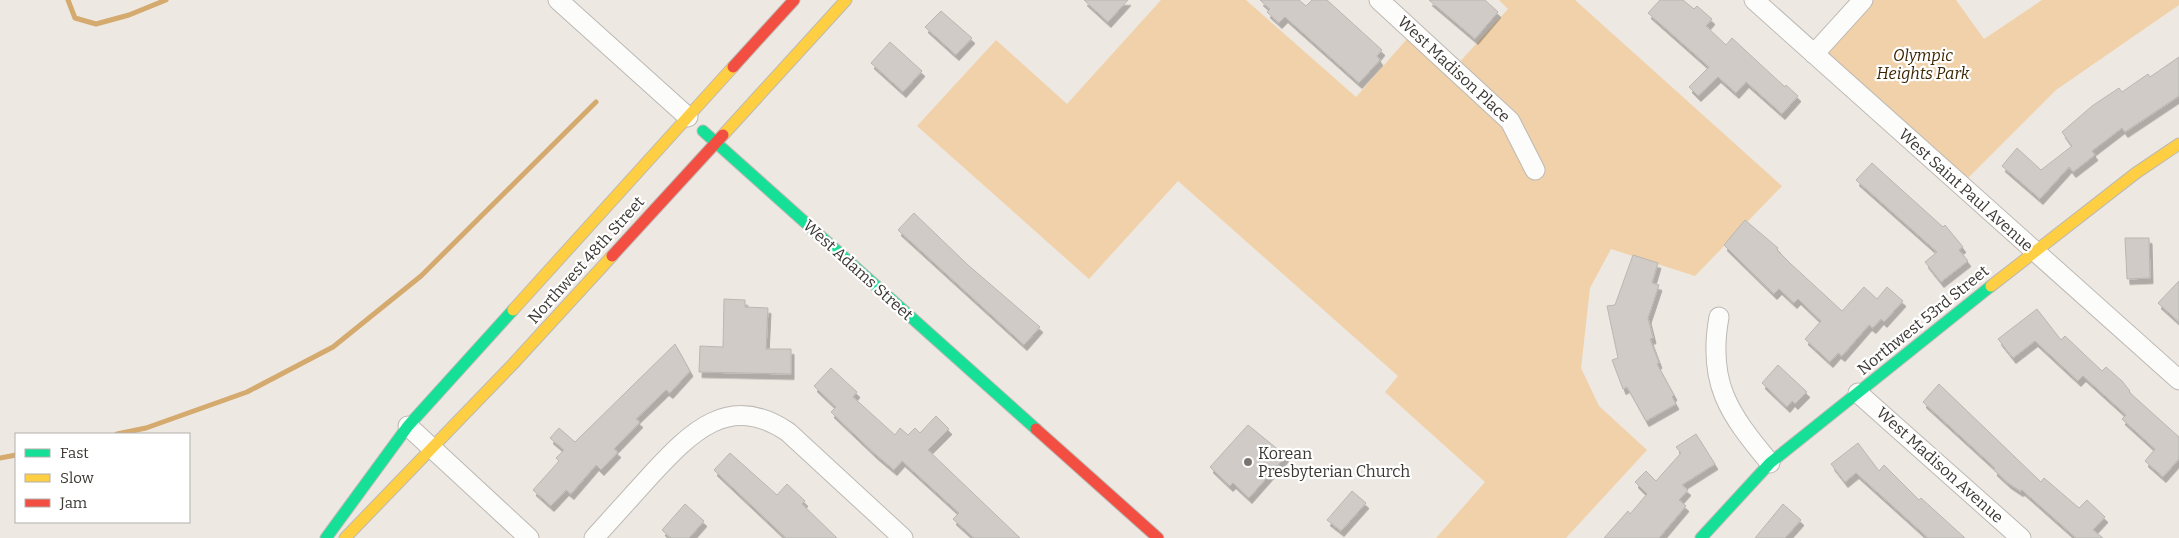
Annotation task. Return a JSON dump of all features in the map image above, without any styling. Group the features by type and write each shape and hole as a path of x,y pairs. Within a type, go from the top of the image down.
{"main road":[{"name":"Northwest 48th Street","path":"326,538 408,426 794,0"},
{"name":"Northwest 48th Street","path":"345,538 513,364 846,0"},
{"name":"West Adams Street","path":"688,117 1158,538"},
{"name":"Northwest 53rd Street","path":"1704,537 1770,463 2136,173 2179,144"}],"street":[{"name":"West Adams Street","path":"558,0 688,117"},
{"name":"West Madison Place","path":"1379,0 1510,121 1535,170"},
{"name":"West Saint Paul Avenue","path":"1754,0 2179,380"},
{"path":"1814,54 1863,0"},
{"path":"1719,317 1714,350 1718,380 1734,413 1770,463"},
{"name":"West Madison Avenue","path":"1858,393 2021,538"},
{"path":"594,538 678,447 700,428 714,421 740,416 766,420 795,438 903,538"},
{"path":"408,426 529,538"}],"green space":[{"path":"1161,0 1246,0 1356,97 1414,31 1455,67 1508,9 1499,0 1575,0 1782,186 1695,276 1611,249 1590,288 1581,368 1599,406 1647,450 1566,538 1436,538 1485,482 1385,392 1398,376 1178,181 1089,279 917,126 996,40 1067,104"},
{"name":"Olympic Heights Park","path":"1863,0 1956,0 1984,39 2042,0 2179,0 2179,5 2056,90 1961,185 1814,54"}],"building":[{"path":"1084,0 1128,0 1108,22"},
{"path":"1260,0 1299,0 1306,6 1312,0 1327,0 1382,50 1377,56 1380,60 1359,83 1285,17 1279,23 1267,12 1270,9"},
{"path":"1429,0 1485,0 1498,12 1475,39"},
{"path":"1660,0 1683,0 1694,9 1697,6 1712,19 1706,26 1726,45 1732,38 1785,87 1786,85 1798,96 1782,114 1746,82 1736,93 1718,77 1698,96 1689,87 1709,67 1648,13"},
{"path":"941,11 972,38 956,55 925,27"},
{"path":"890,42 922,71 903,92 871,63"},
{"path":"2179,57 2179,96 2125,132 2122,128 2092,151 2095,155 2073,172 2069,167 2040,199 2002,166 2017,148 2041,170 2072,146 2062,132 2092,106 2119,88 2122,92 2148,74 2150,77"},
{"path":"1872,163 1943,227 1945,225 1963,247 1959,250 1968,261 1941,282 1925,262 1937,252 1856,180"},
{"path":"914,213 968,265 1040,327 1024,345 898,230"},
{"path":"1745,220 1778,248 1777,250 1791,264 1842,311 1864,287 1877,299 1887,287 1903,301 1884,322 1881,319 1873,328 1869,325 1842,356 1838,353 1830,362 1805,339 1821,321 1798,299 1794,303 1779,289 1774,294 1724,245"},
{"path":"2125,238 2149,238 2150,278 2127,279"},
{"path":"1633,255 1658,263 1652,283 1659,285 1648,318 1653,338 1650,339 1659,363 1657,364 1674,395 1672,397 1676,404 1646,421 1627,387 1623,389 1612,360 1618,358 1607,306 1615,305"},
{"path":"2179,281 2179,322 2158,303"},
{"path":"724,299 745,300 745,307 768,308 766,349 791,349 791,374 699,372 700,346 723,347"},
{"path":"2037,309 2061,340 2065,336 2102,371 2106,367 2122,381 2129,392 2179,437 2179,459 2163,477 2145,461 2155,449 2122,419 2126,415 2083,376 2078,381 2035,341 2013,358 1998,339"},
{"path":"675,344 690,371 670,393 666,390 636,419 640,422 614,449 618,452 601,470 596,465 571,494 566,490 551,506 533,490 559,461 556,458 564,450 550,438 559,428 575,442"},
{"path":"1778,365 1807,392 1795,404 1792,401 1787,407 1762,383"},
{"path":"831,368 857,392 853,397 895,435 900,428 908,435 915,428 920,433 936,416 949,429 928,450 1020,538 974,538 953,519 959,513 902,461 894,470 875,454 831,412 836,407 814,386"},
{"path":"1939,384 2041,482 2044,478 2079,508 2087,500 2105,517 2093,530 2103,538 2076,538 2022,490 2020,491 2008,483 1994,470 1995,468 1923,402"},
{"name":"Korean Presbyterian Church","path":"1248,425 1286,456 1249,498 1233,483 1230,486 1210,467"},
{"path":"1696,434 1715,464 1682,485 1688,490 1679,500 1686,506 1659,538 1604,538 1628,511 1630,514 1647,494 1635,482 1646,471 1656,481 1681,453 1676,447"},
{"path":"1858,443 1879,471 1884,465 1919,500 1921,498 1965,538 1928,538 1856,473 1845,482 1831,464"},
{"path":"730,453 777,495 787,484 805,501 802,504 837,538 786,538 714,470"},
{"path":"1352,491 1366,503 1341,531 1327,520"},
{"path":"685,504 704,521 689,538 671,538 662,530"},
{"path":"1783,504 1801,520 1785,538 1755,538"}],"waterway":[{"path":"68,0 75,18 96,24 129,15 166,0"},
{"path":"122,433 146,428 247,392 333,347 421,276 596,102"},
{"path":"0,458 15,455"}],"traffic: fast":[{"path":"703,131 1036,429"},
{"path":"1701,538 1770,463 1991,286"},
{"path":"326,538 408,426 513,310"}],"traffic: slow":[{"path":"723,135 846,0"},
{"path":"513,310 733,67"},
{"path":"1991,286 2136,173 2179,144"},
{"path":"345,538 513,364 612,256"}],"traffic: jam":[{"path":"733,67 794,0"},
{"path":"612,256 723,135"},
{"path":"1036,429 1158,538"}],"place":[{"name":"Korean Presbyterian Church","path":"1248,462"}]}
